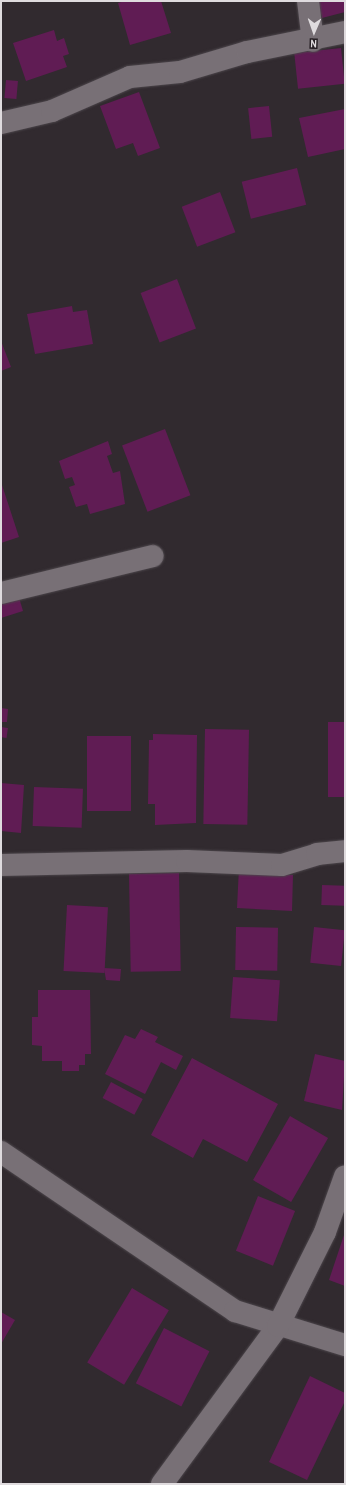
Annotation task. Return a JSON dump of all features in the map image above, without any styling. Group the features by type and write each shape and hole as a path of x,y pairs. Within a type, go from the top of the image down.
{"street":[{"path":"308,1 313,41"},
{"path":"1,123 52,111 130,77 180,72 247,52 313,41 345,32"},
{"path":"1,593 153,556"},
{"path":"1,865 187,861 282,865 317,854 345,851"},
{"path":"1,1152 235,1311 278,1326 345,1345"},
{"path":"162,1484 278,1326 325,1232 345,1176"}],"building":[{"path":"125,1 161,1 171,33 130,45 118,3"},
{"path":"318,1 345,1 345,12 322,18"},
{"path":"54,30 57,41 64,38 69,54 63,56 67,67 26,81 13,43"},
{"path":"341,48 345,84 298,89 294,53"},
{"path":"6,80 18,81 16,99 4,98"},
{"path":"139,92 160,148 138,156 133,143 116,149 100,106"},
{"path":"269,106 272,137 251,139 248,108"},
{"path":"345,109 345,149 308,157 299,118"},
{"path":"297,168 306,205 251,219 242,182"},
{"path":"220,192 235,232 197,247 182,207"},
{"path":"177,279 196,328 160,342 141,293"},
{"path":"72,306 73,312 87,310 93,344 35,354 27,314"},
{"path":"1,341 11,367 1,371"},
{"path":"165,429 190,495 147,512 122,445"},
{"path":"108,441 112,454 107,456 113,473 120,471 125,504 90,514 87,504 76,507 69,487 75,485 72,477 65,479 59,461"},
{"path":"1,482 19,537 1,543"},
{"path":"18,594 23,611 1,618 1,599"},
{"path":"1,708 8,709 7,722 1,722"},
{"path":"328,722 345,722 345,797 328,797"},
{"path":"1,727 8,728 7,738 1,737"},
{"path":"205,729 249,730 247,825 203,824"},
{"path":"153,734 197,735 196,823 155,825 155,804 148,804 149,740 153,740"},
{"path":"87,736 131,736 131,811 87,811"},
{"path":"1,783 24,785 21,833 1,831"},
{"path":"34,787 83,789 82,828 33,826"},
{"path":"239,867 262,874 293,875 292,911 237,908"},
{"path":"179,873 181,971 131,972 129,874"},
{"path":"322,885 345,886 344,906 321,905"},
{"path":"67,905 108,907 104,973 64,971"},
{"path":"236,927 278,928 277,971 235,970"},
{"path":"314,927 345,930 341,966 310,963"},
{"path":"104,968 121,969 120,981 106,980"},
{"path":"233,977 280,980 277,1021 230,1018"},
{"path":"38,990 90,990 91,1054 85,1054 85,1065 79,1065 79,1071 62,1071 62,1061 42,1061 42,1046 32,1045 32,1017 38,1017"},
{"path":"141,1029 158,1037 155,1042 183,1056 176,1070 161,1062 145,1094 105,1074 125,1035 135,1039"},
{"path":"315,1054 345,1061 342,1110 304,1101"},
{"path":"192,1058 278,1104 247,1162 203,1139 193,1158 151,1135"},
{"path":"111,1082 143,1099 134,1115 103,1098"},
{"path":"290,1116 328,1138 291,1202 253,1180"},
{"path":"258,1196 295,1211 273,1266 236,1251"},
{"path":"345,1232 345,1286 329,1280"},
{"path":"132,1288 169,1310 124,1385 87,1363"},
{"path":"1,1312 15,1320 1,1344"},
{"path":"164,1328 209,1351 181,1406 136,1383"},
{"path":"310,1376 345,1393 345,1401 307,1480 269,1462"}]}
